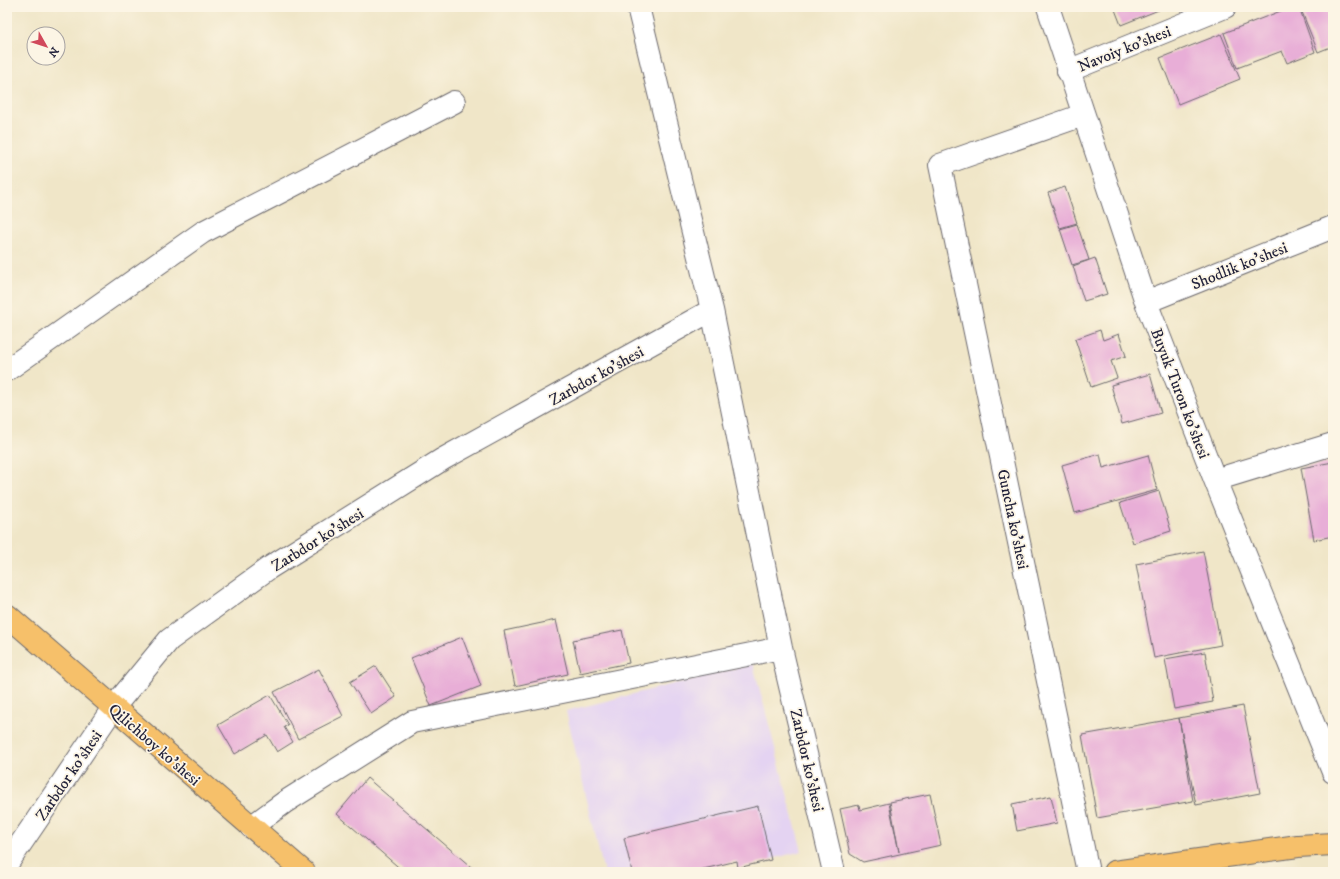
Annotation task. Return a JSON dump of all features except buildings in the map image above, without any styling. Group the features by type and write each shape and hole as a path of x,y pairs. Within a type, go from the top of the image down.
{"main road":[{"name":"Qilichboy ko'shesi","path":"7,615 304,872"},
{"path":"1114,872 1298,846 1333,844"}],"street":[{"name":"Zarbdor ko'shesi","path":"638,7 712,310 781,648 834,872"},
{"name":"Buyuk Turon ko'shesi","path":"1048,7 1146,302 1215,480 1333,772"},
{"name":"Navoiy ko'shesi","path":"1068,71 1225,7"},
{"path":"7,370 203,232 454,102"},
{"name":"Guncha ko'shesi","path":"1083,115 940,165 1088,872"},
{"name":"Shodlik ko'shesi","path":"1146,302 1333,227"},
{"name":"Zarbdor ko'shesi","path":"7,864 113,708 169,640 269,568 443,460 712,310"},
{"path":"1215,480 1333,444"},
{"path":"251,827 285,802 412,722 781,648"}],"shaded area":[{"path":"753,664 802,851 738,868 736,861 691,872 604,872 566,711"}]}
